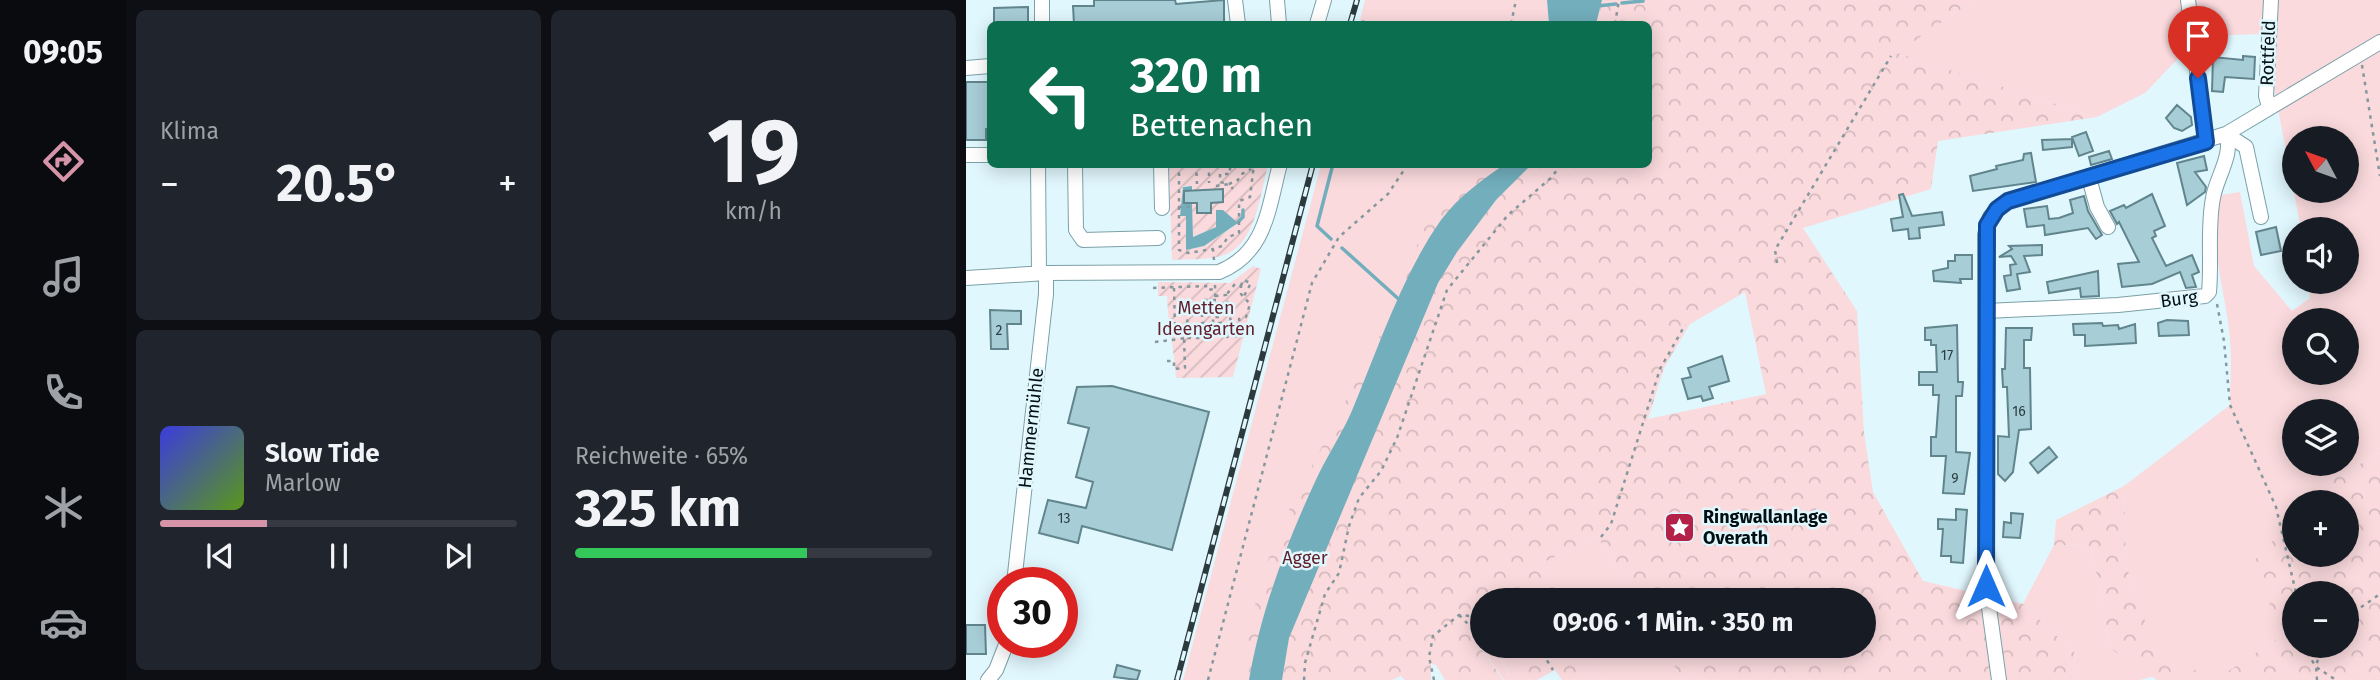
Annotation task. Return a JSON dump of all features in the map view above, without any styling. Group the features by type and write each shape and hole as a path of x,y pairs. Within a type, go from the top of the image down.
{"street":[{"path":"1042,0 1042,21"},
{"path":"1235,0 1238,21"},
{"path":"1277,0 1279,21"},
{"path":"1318,21 1324,0"},
{"path":"2188,0 2206,142"},
{"name":"Rottfeld","path":"2269,107 2266,96 2270,0"},
{"path":"1999,680 1986,586 1985,235 1990,217 2008,201 2225,134 2380,42"},
{"path":"966,68 987,66"},
{"path":"2225,134 2246,147 2261,217"},
{"name":"Burg","path":"1986,311 2189,300 2209,292 2208,228 2213,196 2228,149 2225,134"},
{"path":"966,155 987,155"},
{"name":"Hammermühle","path":"1015,567 1043,273 1038,168"},
{"path":"1075,168 1076,230 1083,240 1158,238"},
{"path":"1162,168 1173,207"},
{"path":"966,278 1043,273 1214,272 1236,265 1252,250 1261,233 1279,168"},
{"path":"2089,178 2096,207 2108,227"},
{"path":"988,680 1001,658"}],"path":[{"path":"1512,21 1516,0"},
{"path":"1616,21 1619,0"},
{"path":"1777,263 1775,250 1891,56"},
{"path":"2358,56 2370,103 2380,176"},
{"path":"1178,168 1173,207 1181,253 1222,246 1228,237 1239,233 1240,201 1250,197"},
{"path":"1196,168 1197,184"},
{"path":"1209,168 1209,183"},
{"path":"1230,168 1230,174 1220,174 1220,181 1229,184 1233,189"},
{"path":"1216,187 1238,180 1240,168"},
{"path":"1240,175 1250,168"},
{"path":"1250,202 1253,168"},
{"path":"1208,680 1312,283 1339,237 1388,194 1405,168"},
{"path":"1304,680 1305,663 1325,594 1339,573 1349,526 1359,498 1381,471 1397,438 1447,290 1508,215 1552,177 1558,168"},
{"path":"1173,207 1192,207"},
{"path":"1179,242 1185,241"},
{"path":"1213,249 1214,272"},
{"path":"1231,317 1246,317 1250,304 1243,298 1243,280 1251,283 1243,298"},
{"path":"1155,342 1208,338 1214,333 1216,323 1215,296 1226,295 1236,284 1241,286"},
{"path":"1153,288 1206,286 1206,290 1215,289"},
{"path":"1173,339 1174,288"},
{"path":"2209,292 2219,307 2231,405 2276,507 2293,581"},
{"path":"1226,295 1232,328 1240,328"},
{"path":"1194,314 1194,309 1202,308 1202,300 1216,300"},
{"path":"1175,329 1186,332 1188,315 1194,314 1202,314 1202,323 1216,323"},
{"path":"1216,323 1227,337 1237,336 1239,319"},
{"path":"1601,537 1611,524 1660,369 1685,325"},
{"path":"1167,361 1174,361 1174,369 1185,368 1180,332"},
{"path":"2359,609 2380,594"},
{"path":"1459,615 1470,626"},
{"path":"1434,680 1429,657 1433,636 1459,615 1470,616"},
{"path":"1546,658 1553,670"},
{"path":"2310,658 2315,667 2317,680"},
{"path":"2315,667 2318,658"},
{"path":"2315,667 2336,680"}],"green space":[{"path":"1365,0 1547,0 1549,21 1360,21"},
{"name":"Agger","path":"1602,0 1974,0 1897,53 2097,117 1938,141 1931,189 1803,228 1857,311 1864,433 1873,492 1923,581 2023,604 2075,653 2073,680 1683,680 1669,658 1876,658 1876,588 1629,588 1597,536 1542,563 1555,588 1470,588 1470,658 1488,658 1503,680 1445,680 1436,665 1431,664 1431,680 1405,680 1401,676 1392,680 1239,680 1261,577 1287,514 1399,298 1422,231 1476,168 1652,168 1652,21 1597,21","holes":["1745,292 1766,394 1648,419 1664,368 1690,324"]},
{"path":"1974,0 2181,0 2190,46 2145,93 2097,117 1896,53"},
{"path":"2195,0 2265,0 2263,34 2201,36"},
{"path":"2276,0 2380,0 2380,453 2359,465 2359,399 2282,399 2282,476 2338,476 2320,490 2282,490 2282,531 2255,561 2281,636 2221,677 2159,663 2126,565 2124,486 2230,405 2230,340 2216,232 2221,195 2240,192 2254,266 2289,308 2282,308 2282,385 2359,385 2359,308 2296,308 2310,298 2310,294 2359,294 2359,217 2299,217 2296,203 2359,203 2359,126 2282,126 2282,130 2273,83"},
{"name":"Metten Ideengarten","path":"1169,168 1267,168 1255,218 1242,242 1233,251 1203,259 1172,260","holes":["1183,186 1192,186 1193,192 1223,189 1223,202 1211,201 1210,213 1198,213 1197,201 1192,203 1193,237 1216,227 1225,212 1235,222 1234,226 1204,246 1186,250 1186,216 1180,216"]},
{"name":"Agger","path":"1320,168 1504,168 1249,680 1183,680"},
{"name":"Metten Ideengarten","path":"1253,266 1261,269 1233,377 1176,378 1167,296 1158,296 1158,282 1230,283"},
{"path":"2380,453 2380,680 2157,680 2111,649 2091,546 2054,545 2056,520 2124,486 2126,565 2159,662 2221,676 2281,636 2254,561 2282,531 2282,567 2359,567 2359,490 2320,490 2338,476 2359,476 2359,465"},
{"path":"1597,536 1629,588 1555,588 1542,563"},
{"path":"2054,545 2091,546 2111,649 2155,676 2140,680 2073,680 2075,653 2023,604"},
{"path":"1488,658 1500,658 1510,676 1504,680"},
{"path":"1500,658 1590,658 1601,680 1562,680 1555,670 1537,680 1504,680 1510,675"},
{"path":"1590,658 1669,658 1683,680 1601,680"}],"water":[{"path":"1547,0 1602,0 1597,21 1549,21"},
{"path":"1500,168 1528,168 1496,200 1457,252 1438,283 1289,638 1282,680 1249,680 1275,580 1318,475 1351,413 1414,265 1441,220 1471,189"},
{"path":"1192,186 1192,190 1184,190 1184,203 1192,203 1193,237 1216,227 1216,210 1223,210 1238,223 1204,246 1186,250 1186,216 1180,216 1183,187"}],"building":[{"path":"1094,0 1175,0 1176,4 1224,0 1224,21 1074,21 1073,6 1094,6"},
{"path":"1028,7 1028,21 994,21 994,8"},
{"path":"2243,56 2255,57 2254,79 2225,77 2223,92 2212,91 2213,57 2243,60"},
{"path":"966,82 987,82 986,140 966,140"},
{"path":"2177,105 2191,117 2192,125 2182,131 2174,128 2166,118"},
{"path":"2086,132 2093,151 2079,156 2072,137"},
{"path":"2072,139 2072,147 2043,150 2042,140"},
{"path":"2109,151 2112,159 2091,165 2089,157"},
{"path":"2031,153 2036,182 1973,191 1970,176 2023,160 2024,154"},
{"path":"2204,156 2207,170 2195,172 2206,187 2205,192 2187,205 2177,163"},
{"path":"1223,189 1223,202 1211,203 1211,213 1197,213 1197,203 1184,203 1184,191"},
{"path":"1903,194 1912,216 1942,212 1944,225 1919,228 1920,238 1909,239 1908,229 1893,231 1891,219 1903,217 1899,195"},
{"path":"2152,194 2165,226 2154,231 2156,236 2152,238 2166,266 2192,255 2199,272 2192,275 2196,287 2186,288 2180,272 2152,284 2122,287 2118,264 2139,262 2119,222 2117,224 2110,211 2124,205 2126,208"},
{"path":"2084,196 2088,211 2102,235 2096,239 2088,228 2045,235 2044,225 2027,227 2024,209 2047,206 2049,219 2059,218 2073,213 2070,200"},
{"path":"2276,227 2281,251 2261,255 2256,232"},
{"path":"2042,245 2042,255 2024,256 2030,272 2017,274 2020,289 2007,291 2004,276 2011,275 2010,265 2016,264 2011,256 1999,257 2012,249 2009,246"},
{"path":"1955,255 1972,255 1972,279 1960,279 1961,283 1934,281 1933,271 1948,268 1948,261 1955,261"},
{"path":"2098,271 2099,296 2081,297 2080,288 2049,293 2047,282"},
{"path":"990,310 1021,311 1021,324 1007,324 1008,349 991,349"},
{"path":"2167,320 2188,321 2189,335 2159,336 2158,323"},
{"path":"2102,323 2103,326 2118,325 2119,329 2135,324 2136,343 2085,346 2085,335 2074,335 2073,324"},
{"path":"1957,325 1958,382 1963,382 1962,396 1956,396 1956,452 1970,453 1964,494 1943,493 1946,456 1931,456 1931,437 1936,437 1939,395 1933,395 1933,385 1919,385 1919,372 1937,372 1936,345 1931,345 1931,340 1925,340 1925,328"},
{"path":"2006,328 2032,328 2031,340 2024,340 2024,368 2030,368 2031,429 2019,430 2013,472 2005,481 1998,474 1998,436 2009,437 2007,387 2003,387 2002,369 2005,369"},
{"path":"1722,356 1729,381 1709,387 1713,398 1703,401 1701,396 1688,399 1682,379 1691,377 1688,368"},
{"path":"1112,386 1209,412 1172,550 1082,526 1078,543 1039,533 1048,500 1086,508 1093,482 1076,477 1089,428 1068,423 1077,387"},
{"path":"2049,447 2057,457 2038,473 2030,463"},
{"path":"1956,509 1967,510 1963,563 1951,562 1951,556 1941,556 1943,529 1938,529 1938,519 1956,520"},
{"path":"2011,513 2023,514 2020,538 2003,537 2004,522 2011,523"},
{"path":"966,625 985,625 986,654 966,654"},
{"path":"1117,665 1140,671 1137,680 1114,677"}],"waterway":[{"path":"1622,3 1643,1"},
{"path":"1597,6 1616,4"},
{"path":"1331,239 1317,226 1332,168"},
{"path":"1238,222 1243,217 1243,210"},
{"path":"1342,248 1403,303"}],"railway":[{"path":"1351,21 1357,0"},
{"path":"1177,680 1312,168"}],"place":[{"name":"Ringwallanlage Overath","path":"1680,527"}],"route":[{"path":"1986,586 1985,235 1990,217 2008,201 2206,142 2198,78"}]}
